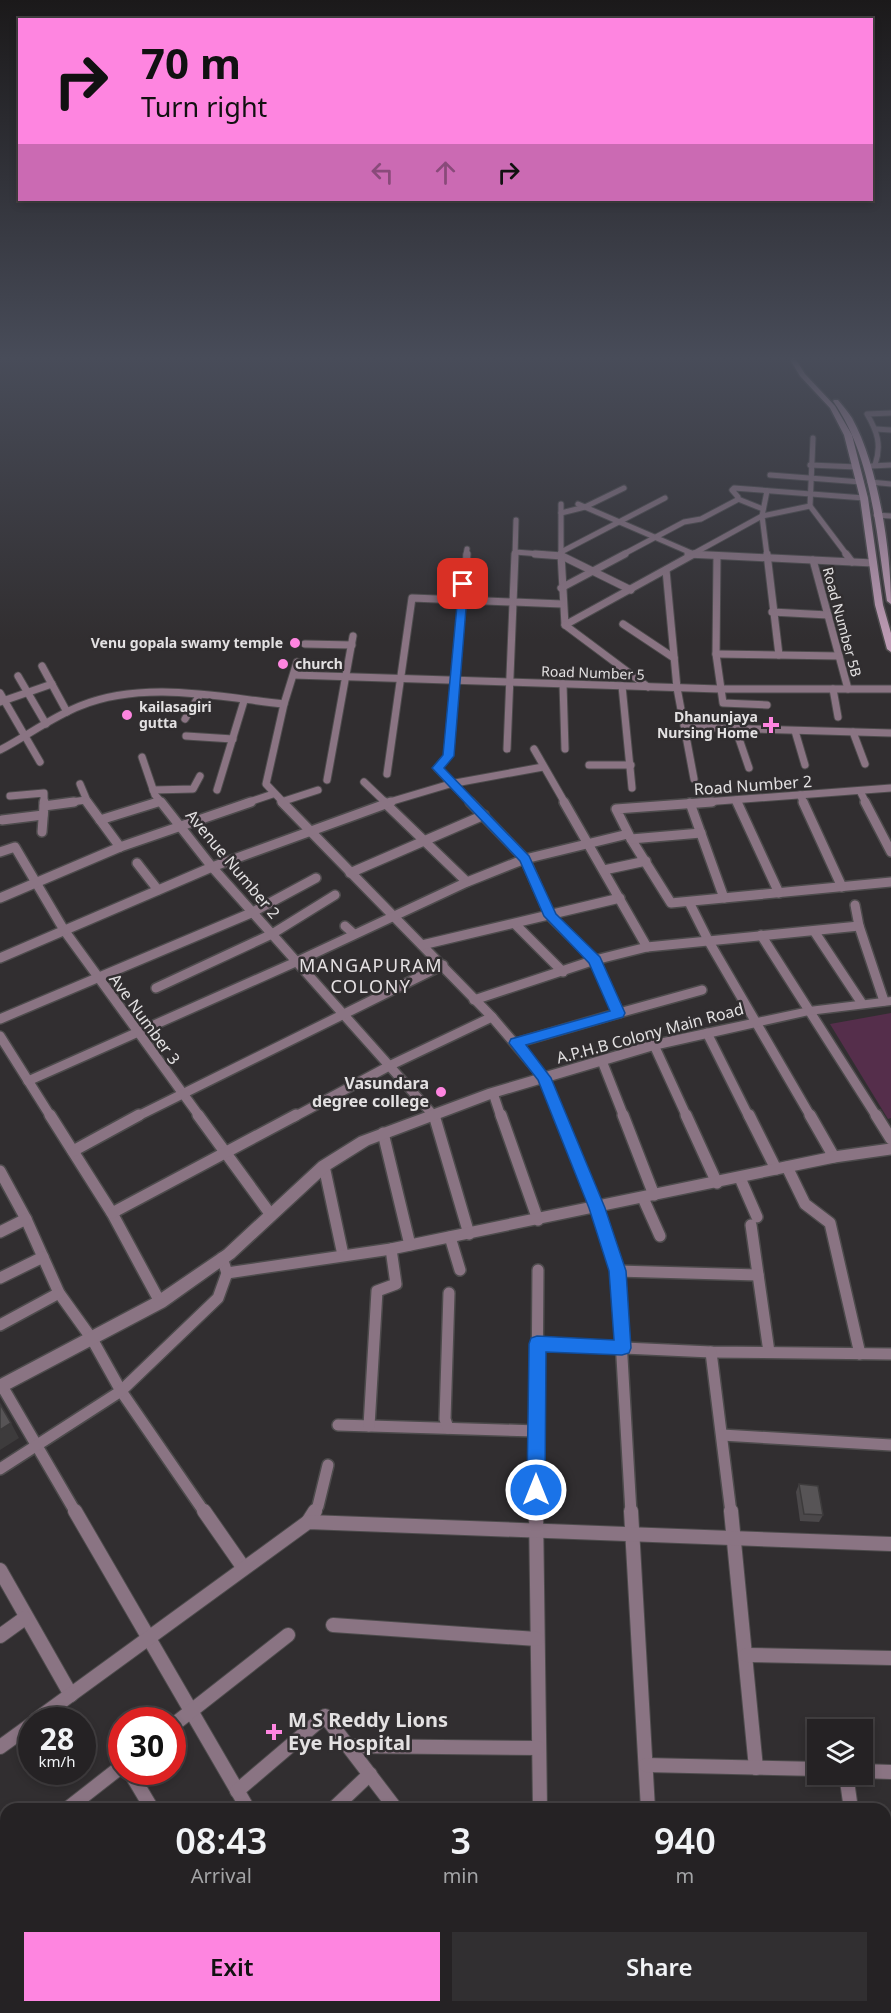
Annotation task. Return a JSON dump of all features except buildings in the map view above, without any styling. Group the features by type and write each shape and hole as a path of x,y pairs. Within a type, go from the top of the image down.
{"main road":[{"path":"858,452 866,466 861,482 879,605 891,649"},
{"path":"862,452 880,540 887,556 891,601"},
{"path":"870,538 880,540"}],"street":[{"path":"811,452 810,506 852,562"},
{"path":"866,466 877,452"},
{"path":"810,465 891,465"},
{"path":"770,476 861,482"},
{"path":"870,482 891,484"},
{"path":"561,513 585,507 624,488"},
{"path":"763,512 738,499 732,489 864,498"},
{"path":"767,491 763,512 772,612 779,655"},
{"path":"563,554 665,498"},
{"path":"561,588 595,572 684,522 702,519 738,499"},
{"path":"561,504 563,554 561,588 565,625 648,687"},
{"path":"578,504 691,555 873,563"},
{"path":"565,625 631,590 763,512 810,506"},
{"path":"876,515 891,516"},
{"path":"507,750 516,519"},
{"path":"466,549 448,756 437,766 450,784 484,815 525,859 550,916 595,960 618,1013"},
{"path":"515,552 563,554 631,590"},
{"path":"717,556 716,654 719,689 723,703 767,705"},
{"name":"Road Number 5B","path":"813,560 848,689"},
{"path":"666,570 677,688 694,779"},
{"path":"387,774 412,598 562,604"},
{"path":"772,612 828,615"},
{"path":"623,624 674,658"},
{"path":"327,780 353,636"},
{"path":"304,644 352,645"},
{"path":"716,654 839,656"},
{"path":"297,662 284,704 266,784 350,873 443,965 516,1043 544,1078 597,1208 617,1271 648,1803"},
{"path":"42,666 67,712"},
{"name":"Road Number 5","path":"294,675 719,689 891,689"},
{"path":"18,676 46,724"},
{"path":"40,762 2,699 52,684"},
{"path":"563,684 565,749"},
{"path":"622,686 633,788"},
{"path":"833,689 838,717"},
{"path":"0,750 27,737 67,712 113,696 199,696 284,704"},
{"path":"186,719 199,696"},
{"path":"217,790 244,700"},
{"path":"686,727 891,733"},
{"path":"736,730 750,768"},
{"path":"795,731 805,765"},
{"path":"853,732 866,764"},
{"path":"186,736 233,739"},
{"path":"534,749 647,947"},
{"name":"Avenue Number 2","path":"142,757 153,790 212,867 435,1116"},
{"path":"589,765 631,765"},
{"path":"0,958 212,867 387,803 450,784 543,767"},
{"path":"153,790 193,789 200,776"},
{"path":"364,782 467,882"},
{"path":"80,783 86,800 120,847"},
{"name":"Road Number 2","path":"629,836 616,809 891,788"},
{"path":"281,802 318,790"},
{"path":"860,791 891,852"},
{"path":"10,796 44,793 42,832"},
{"path":"0,898 120,847 273,794"},
{"path":"800,795 842,887"},
{"path":"2,820 86,800"},
{"path":"736,800 779,893"},
{"path":"100,820 160,801"},
{"path":"690,803 724,898"},
{"path":"350,873 484,815"},
{"path":"28,1081 298,961 392,915 525,859 588,843 629,836 701,833"},
{"path":"629,836 671,903 891,882"},
{"name":"Ave Number 3","path":"0,852 15,847 35,884 96,977 271,1215"},
{"path":"604,870 646,861"},
{"path":"137,863 158,890"},
{"path":"0,1019 251,913 316,878"},
{"path":"156,988 272,934 335,895"},
{"path":"422,945 620,898"},
{"path":"689,902 708,940 758,1021 834,1157"},
{"path":"855,905 859,926 888,1001"},
{"path":"515,924 563,972"},
{"path":"345,926 354,934"},
{"path":"474,1000 595,960 647,947 859,926"},
{"path":"814,931 861,1002"},
{"path":"761,935 891,1139"},
{"path":"73,1150 180,1093 443,965"},
{"path":"516,1043 702,990"},
{"name":"A.P.H.B Colony Main Road","path":"1,1387 160,1302 222,1258 324,1166 348,1149 383,1133 493,1093 654,1045 809,1011 861,1002 888,1001"},
{"path":"112,1213 391,1065 492,1017"},
{"path":"706,1033 781,1168 805,1204 830,1223 860,1354"},
{"path":"0,1036 112,1213 160,1302"},
{"path":"654,1045 717,1183"},
{"path":"602,1061 654,1195"},
{"path":"493,1093 538,1220"},
{"path":"435,1116 470,1234"},
{"path":"383,1133 410,1245"},
{"path":"227,1273 391,1249 834,1157 891,1149"},
{"path":"324,1166 343,1255"},
{"path":"0,1171 26,1219 59,1293 92,1339 121,1391 243,1567"},
{"path":"740,1178 754,1221 758,1275 769,1352"},
{"path":"0,1195 11,1190"},
{"path":"643,1198 660,1236"},
{"path":"0,1232 26,1219"},
{"path":"450,1237 460,1270"},
{"path":"369,1426 377,1291 396,1284 391,1249"},
{"path":"0,1278 43,1257"},
{"path":"0,1469 121,1391 218,1298 227,1273 222,1258"},
{"path":"538,1270 536,1529 540,1803"},
{"path":"617,1271 758,1275"},
{"path":"0,1325 59,1293"},
{"path":"448,1428 445,1419 449,1293"},
{"path":"537,1344 711,1352 891,1354"},
{"path":"711,1352 735,1536 756,1768"},
{"path":"1,1387 150,1637 244,1803"},
{"path":"338,1425 537,1431"},
{"path":"722,1435 891,1445"},
{"path":"54,1707 243,1567 308,1522 318,1506 328,1465"},
{"path":"308,1522 633,1532 891,1544"},
{"path":"0,1570 25,1618 71,1695"},
{"path":"0,1636 25,1618"},
{"path":"333,1625 537,1639"},
{"path":"186,1715 288,1635"},
{"path":"746,1655 891,1658"},
{"path":"237,1791 325,1716 392,1803"},
{"path":"0,1747 18,1734"},
{"path":"349,1746 538,1748"},
{"path":"646,1764 807,1769"},
{"path":"873,1771 891,1772"},
{"path":"339,1803 370,1774"},
{"path":"75,1803 108,1777"},
{"path":"138,1785 148,1803"},
{"path":"848,1785 850,1803"}],"shaded area":[{"path":"891,1013 891,1118 888,1119 830,1024"}],"place":[{"name":"Venu gopala swamy temple","path":"295,643"},
{"name":"church","path":"283,664"},
{"name":"kailasagiri gutta","path":"127,715"},
{"name":"Dhanunjaya Nursing Home","path":"771,725"},
{"name":"Vasundara degree college","path":"441,1092"},
{"name":"M S Reddy Lions Eye Hospital","path":"274,1732"}],"district":[{"name":"MANGAPURAM COLONY","path":"371,976"}],"route":[{"path":"463,584 448,756 437,768 525,859 550,916 595,960 618,1013 516,1043 544,1078 597,1208 617,1271 622,1348 537,1344 536,1490"}]}
